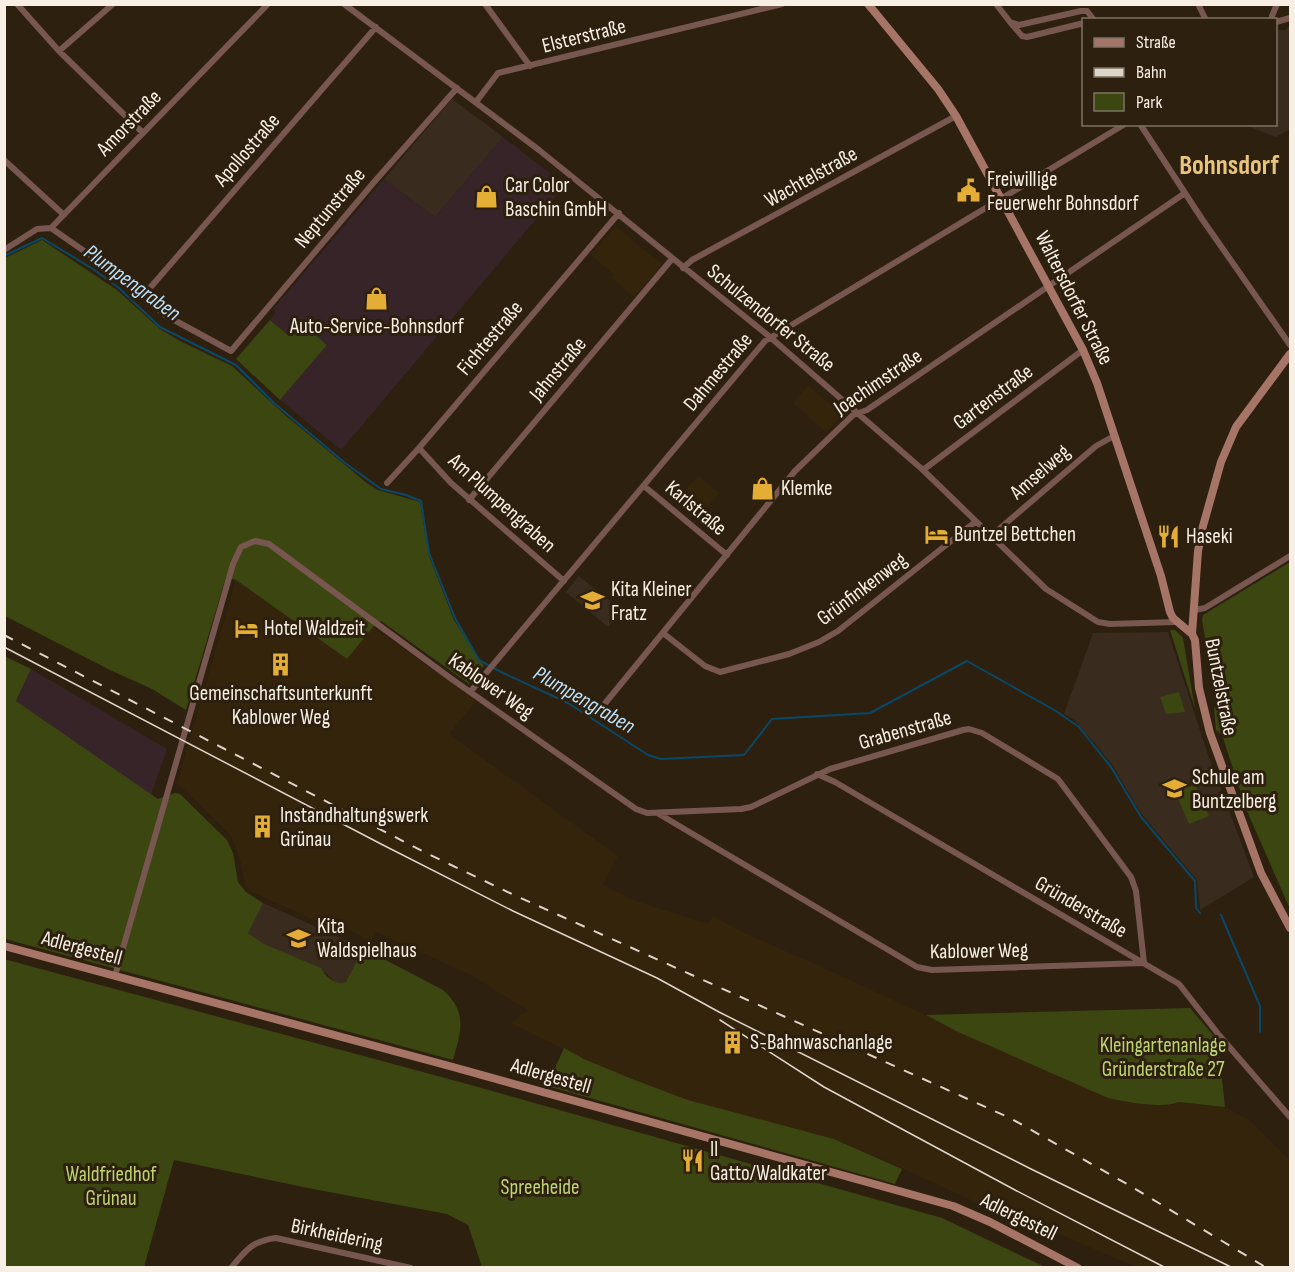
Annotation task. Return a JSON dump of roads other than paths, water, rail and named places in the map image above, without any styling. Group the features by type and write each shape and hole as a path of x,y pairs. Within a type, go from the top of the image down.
{"street":[{"path":"17,4 59,51 143,133"},
{"path":"59,51 113,4"},
{"name":"Amorstraße","path":"4,250 37,230 51,228 268,4"},
{"name":"Schulzendorfer Straße","path":"344,4 476,102 619,213 770,338 922,470 1046,589 1093,620 1110,624 1180,622"},
{"path":"485,4 530,66"},
{"name":"Elsterstraße","path":"476,102 498,73 782,4"},
{"name":"Waltersdorfer Straße","path":"868,4 938,89 956,116 1083,350 1094,374 1161,576 1170,612 1192,634"},
{"path":"996,4 1022,36 1027,37 1082,23"},
{"path":"1198,4 1205,18"},
{"path":"1273,18 1277,4"},
{"path":"1010,22 1019,25 1081,11 1087,11 1092,18"},
{"name":"Apollostraße","path":"143,296 376,27"},
{"name":"Neptunstraße","path":"143,296 165,315 231,351 375,180 457,88"},
{"name":"Wachtelstraße","path":"683,268 692,260 956,116"},
{"name":"Dahmestraße","path":"471,691 760,345 1122,126"},
{"path":"1141,126 1290,345"},
{"path":"4,160 64,215"},
{"name":"Joachimstraße","path":"598,712 795,471 853,415 867,410 1185,193"},
{"name":"Fichtestraße","path":"387,483 619,213"},
{"path":"51,228 123,278 143,296"},
{"name":"Jahnstraße","path":"469,500 672,259"},
{"name":"Gartenstraße","path":"922,470 1083,350"},
{"name":"Buntzelstraße","path":"1290,354 1250,406 1228,442 1203,526 1195,580 1192,634 1195,640 1199,688 1210,734 1261,873 1290,928"},
{"name":"Amselweg","path":"991,536 1096,446 1114,436"},
{"name":"Am Plumpengraben","path":"419,448 469,500 564,581"},
{"name":"Karlstraße","path":"644,486 727,555"},
{"name":"Grünfinkenweg","path":"663,633 715,672 725,672 789,654 838,631 975,522"},
{"name":"Kablower Weg","path":"115,976 232,564 241,547 255,541 269,544 374,623 636,809 647,813 657,813 917,967 932,970 1144,963"},
{"path":"1195,610 1205,608 1290,556"},
{"name":"Grabenstraße","path":"657,813 751,807 816,774 954,732 969,729 982,733 1058,779 1131,877 1136,891 1144,963"},
{"name":"Gründerstraße","path":"816,774 835,782 1179,984 1219,1035 1290,1117"},
{"name":"Adlergestell","path":"4,946 953,1206 990,1222 1078,1268"},
{"name":"Birkheidering","path":"231,1268 247,1249 261,1240 276,1238 411,1268"}],"waterway":[{"name":"Plumpengraben","path":"4,256 42,238 119,288 160,327 236,365 274,403 345,463 381,489 421,501 429,553 455,618 479,660 568,703 648,755 661,759 744,755 772,719 870,713 967,661 1056,711 1079,727 1111,767 1141,817 1195,881 1196,908 1200,913"},
{"name":"Plumpengraben","path":"1221,915 1260,1006 1260,1032"}],"tram line":[{"path":"4,647 513,911 657,978 719,1012 1233,1268"},
{"path":"720,1020 824,1087 1166,1268"}],"railway":[{"path":"4,635 426,853 514,895 1010,1118 1127,1184 1267,1268"}],"place":[{"name":"Freiwillige Feuerwehr Bohnsdorf","path":"969,191"},
{"name":"Car Color Baschin GmbH","path":"487,197"},
{"name":"Auto-Service-Bohnsdorf","path":"377,298"},
{"name":"Klemke","path":"763,488"},
{"name":"Buntzel Bettchen","path":"936,534"},
{"name":"Haseki","path":"1168,536"},
{"name":"Kita Kleiner Fratz","path":"593,601"},
{"name":"Hotel Waldzeit","path":"246,628"},
{"name":"Gemeinschaftsunterkunft Kablower Weg","path":"281,665"},
{"name":"Schule am Buntzelberg","path":"1174,789"},
{"name":"Instandhaltungswerk Grünau","path":"262,827"},
{"name":"Kita Waldspielhaus","path":"299,938"},
{"name":"S-Bahnwaschanlage","path":"732,1042"},
{"name":"Il Gatto/Waldkater","path":"692,1161"}],"district":[{"name":"Bohnsdorf","path":"1229,166"}],"park label":[{"name":"Kleingartenanlage Gründerstraße 27","path":"1163,1057"},
{"name":"Waldfriedhof Grünau","path":"111,1186"},
{"name":"Spreeheide","path":"540,1187"}]}
